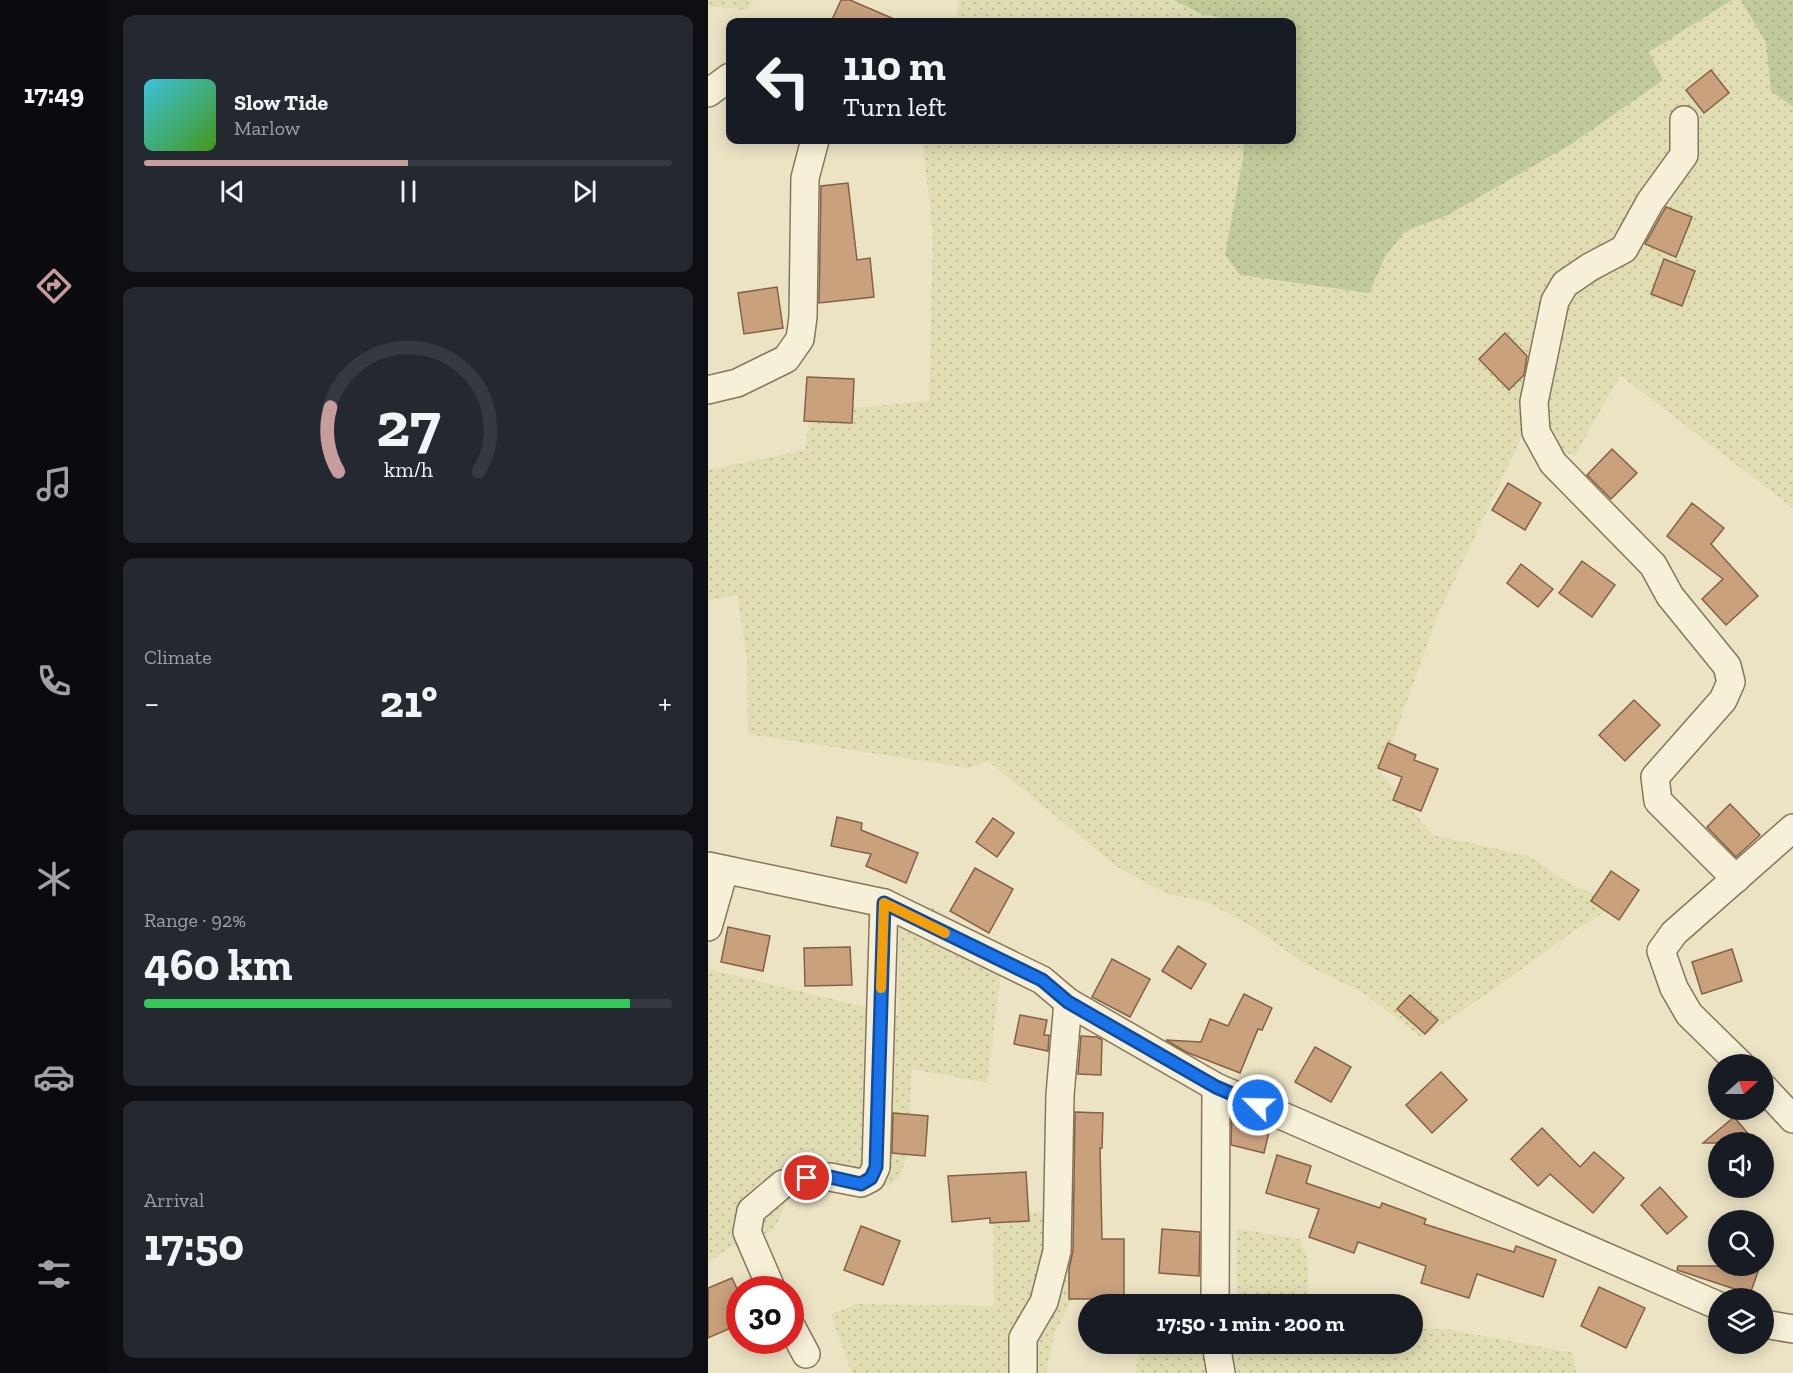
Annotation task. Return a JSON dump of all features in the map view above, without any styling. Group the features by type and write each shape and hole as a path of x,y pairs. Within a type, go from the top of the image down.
{"street":[{"path":"708,93 726,80"},
{"path":"1684,120 1684,155 1650,201 1624,249 1564,284 1555,302 1534,402 1536,432 1553,463 1653,566 1670,596 1726,666 1731,682 1723,699 1655,777 1659,801 1736,879"},
{"path":"708,390 737,382 786,359 800,339 803,317 805,178 814,144"},
{"path":"1730,1054 1689,1014 1674,988 1660,951 1674,933 1793,828"},
{"path":"708,927 716,869 884,903 1042,980 1068,1002 1216,1087 1708,1301"},
{"path":"766,1276 747,1232 751,1211 783,1184 807,1178 830,1177 861,1184 871,1178 876,1167 884,903"},
{"path":"1023,1373 1023,1338 1044,1302 1057,1251 1060,1095 1068,1002"},
{"path":"1215,1294 1216,1087"},
{"path":"1774,1099 1793,1119"},
{"path":"1774,1326 1793,1329"},
{"path":"804,1350 806,1354"},
{"path":"1218,1354 1221,1373"}],"shaded area":[{"path":"708,0 753,0 748,10 708,6"},
{"path":"959,0 1174,0 1201,14 1223,18 955,18"},
{"path":"1732,0 1741,0 1766,43 1771,90 1793,107 1793,508 1620,375 1575,456 1523,434 1437,617 1381,773 1433,835 1529,856 1570,884 1617,904 1568,935 1422,1038 1365,994 1305,964 1253,927 1209,903 1165,893 1119,868 988,761 969,768 748,734 747,658 737,595 708,600 708,470 805,450 810,412 929,401 933,232 922,144 1244,144 1240,275 1368,293 1385,257 1405,231 1446,216 1663,80 1648,52"},
{"path":"899,902 933,908 1004,948 987,1083 912,1069 907,1156 899,1177 890,1185 808,1187 788,1198 774,1230 730,1247 708,1263 708,969 898,1015"},
{"path":"1072,1210 1084,1218 1080,1286 1055,1332 1046,1373 852,1373 831,1314 857,1304 994,1306 993,1215"},
{"path":"1237,1229 1300,1239 1308,1260 1308,1294 1237,1294"},
{"path":"1423,1329 1447,1329 1573,1353 1576,1373 1136,1373 1138,1354 1423,1354"}],"green space":[{"path":"1174,0 1732,0 1649,52 1663,80 1570,145 1446,216 1405,231 1385,257 1369,293 1240,275 1225,255 1244,144 1296,144 1296,18 1223,18 1201,14"},
{"path":"1741,0 1793,0 1793,107 1771,91 1766,43"}],"building":[{"path":"841,0 850,0 892,18 833,18"},
{"path":"1711,70 1729,93 1704,113 1686,90"},
{"path":"848,183 857,260 870,258 874,297 819,303 821,186"},
{"path":"1666,207 1692,217 1676,257 1645,244"},
{"path":"1664,259 1695,271 1682,306 1651,294"},
{"path":"777,287 783,328 744,334 738,293"},
{"path":"1505,333 1527,356 1524,375 1509,390 1479,359"},
{"path":"807,377 854,379 852,423 804,421"},
{"path":"1612,449 1637,473 1611,499 1587,475"},
{"path":"1508,483 1541,503 1525,530 1492,510"},
{"path":"1692,503 1724,528 1711,544 1758,596 1726,625 1702,599 1723,579 1667,536"},
{"path":"1582,561 1615,585 1592,617 1559,593"},
{"path":"1521,564 1553,589 1538,607 1507,583"},
{"path":"1634,700 1660,725 1625,761 1599,735"},
{"path":"1388,743 1416,755 1414,760 1438,769 1421,811 1393,800 1402,777 1378,768"},
{"path":"1730,804 1760,835 1736,857 1707,827"},
{"path":"837,817 862,823 861,830 918,853 906,883 866,866 871,854 831,846"},
{"path":"993,818 1014,833 997,857 976,842"},
{"path":"975,868 1013,889 989,933 950,911"},
{"path":"1611,871 1639,890 1619,920 1591,901"},
{"path":"728,927 770,936 763,971 721,962"},
{"path":"1178,946 1206,964 1191,989 1162,971"},
{"path":"850,947 852,985 805,986 804,948"},
{"path":"1732,949 1742,981 1702,994 1692,962"},
{"path":"1112,959 1150,979 1130,1017 1092,997"},
{"path":"1244,994 1272,1008 1262,1030 1258,1029 1240,1073 1186,1052 1166,1040 1201,1042 1210,1019 1228,1026"},
{"path":"1410,995 1438,1020 1425,1034 1397,1009"},
{"path":"1020,1015 1047,1020 1044,1035 1049,1035 1048,1051 1014,1044"},
{"path":"1081,1036 1097,1037 1102,1040 1101,1075 1078,1074"},
{"path":"1315,1047 1351,1067 1331,1102 1295,1082"},
{"path":"1441,1072 1467,1100 1432,1133 1406,1105"},
{"path":"1232,1111 1270,1128 1264,1153 1231,1145"},
{"path":"1075,1112 1103,1113 1102,1148 1100,1148 1102,1239 1124,1239 1124,1294 1078,1294 1078,1299 1069,1299 1069,1269 1073,1251"},
{"path":"893,1113 928,1116 925,1156 892,1153"},
{"path":"1730,1120 1737,1120 1747,1132 1716,1132"},
{"path":"1542,1128 1580,1167 1594,1152 1624,1178 1593,1213 1550,1174 1538,1186 1511,1159"},
{"path":"1277,1155 1311,1166 1306,1183 1380,1208 1382,1203 1426,1219 1424,1224 1514,1252 1516,1246 1556,1260 1543,1297 1477,1274 1469,1298 1421,1283 1426,1266 1358,1242 1354,1253 1309,1237 1319,1209 1266,1193"},
{"path":"1026,1172 1029,1221 990,1223 990,1218 952,1222 948,1176"},
{"path":"1660,1187 1687,1217 1667,1234 1641,1205"},
{"path":"861,1226 900,1241 883,1285 844,1270"},
{"path":"1162,1229 1200,1232 1199,1276 1159,1273"},
{"path":"1678,1266 1708,1266 1708,1276 1756,1276 1752,1288 1732,1288 1677,1270"},
{"path":"726,1280 726,1330 708,1338 708,1288"},
{"path":"1599,1287 1645,1308 1626,1348 1581,1326"}],"slow traffic":[{"path":"881,988 884,903 945,933"}],"route":[{"path":"807,1178 830,1177 861,1184 871,1178 876,1167 884,903 1042,980 1068,1002 1216,1087 1258,1105"}]}
